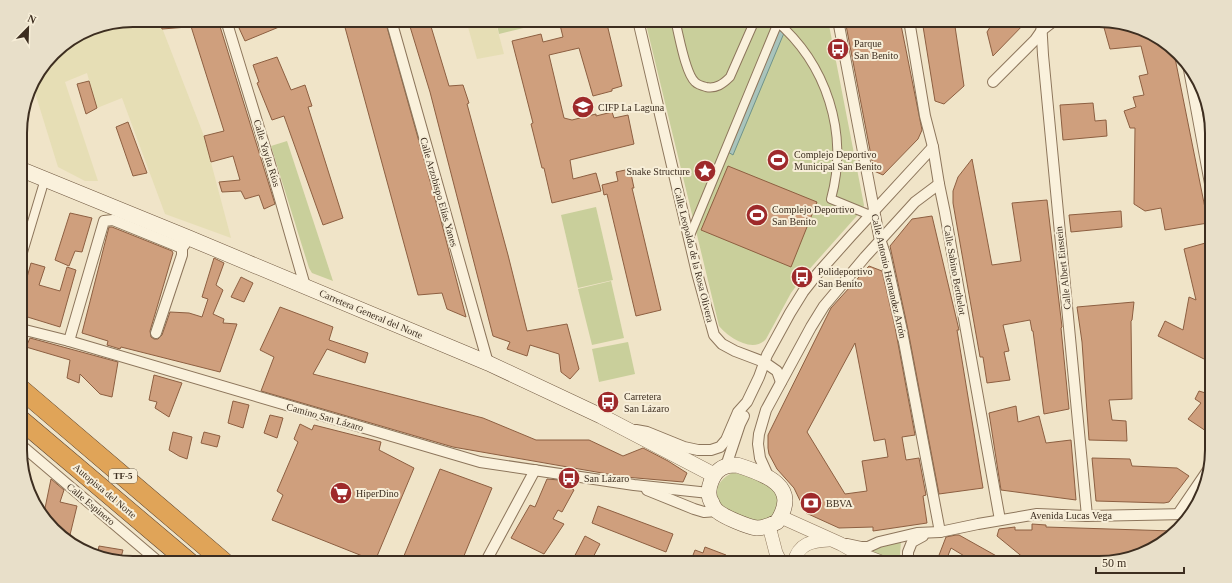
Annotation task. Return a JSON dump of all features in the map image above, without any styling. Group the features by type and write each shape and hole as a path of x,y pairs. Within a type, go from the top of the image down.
{"highway":[{"name":"TF-5","path":"27,394 217,556"},
{"name":"Autopista del Norte","path":"27,425 182,556"}],"main road":[{"name":"Carretera General del Norte","path":"27,172 107,204 185,243 305,286 488,364 601,416 714,475"},
{"path":"737,465 769,478 777,483 785,498 785,508 775,522 757,528 749,526 718,511 711,502 709,493 711,482 714,475 726,466 737,465"}],"street":[{"name":"Calle Yayita Ríos","path":"228,27 305,286"},
{"name":"Calle Arzobispo Elías Yanes","path":"393,27 488,364"},
{"name":"Calle Leopoldo de la Rosa Olivera","path":"640,27 689,238 714,335 722,344 735,351 764,362 777,371 782,382"},
{"path":"677,27 688,70 694,82 702,86 712,88 723,84 730,77 752,27"},
{"path":"689,238 775,27"},
{"path":"783,27 797,42 810,60 826,91 834,116 838,144 836,180 831,199 872,213"},
{"name":"Calle Antonio Hernandez Arrón","path":"839,27 872,213 885,254 901,326 937,532"},
{"name":"Calle Sabino Berthelot","path":"910,27 925,116 933,147 1000,520"},
{"path":"993,82 1035,40 1040,27"},
{"name":"Calle Albert Einstein","path":"1041,27 1043,63 1087,516"},
{"path":"1191,80 1205,156"},
{"path":"726,466 740,424 745,414 747,402 759,377 764,362 803,292 818,273 933,147"},
{"path":"27,237 45,179"},
{"path":"769,478 760,458 758,444 759,434 766,410 811,327 824,306 880,241 915,202 939,184"},
{"path":"69,341 104,221 104,212 107,204"},
{"path":"104,221 113,220 185,243 156,333"},
{"name":"Camino San Lázaro","path":"27,330 69,341 480,462 709,493"},
{"path":"626,429 647,432 684,447 698,450 712,450 720,447 726,440 738,412 747,402"},
{"name":"Calle Espinero","path":"27,450 152,556"},
{"path":"490,556 534,470"},
{"name":"Camino San Lázaro","path":"634,484 694,509 704,512 718,511"},
{"path":"1182,514 1199,486"},
{"name":"Avenida Lucas Vega","path":"836,542 868,547 879,542 917,533 937,532 1037,514 1087,516 1182,514"},
{"path":"777,556 775,522 836,542 866,556"},
{"name":"Avenida Lucas Vega","path":"908,556 912,542 937,532"},
{"path":"796,556 812,541 836,542"}],"shaded area":[{"path":"162,27 204,136 231,238 165,214 122,98 97,108 87,73 65,82 98,181 85,181 58,167 35,92 49,68 68,49 92,35 119,28"},
{"path":"468,27 497,27 504,54 477,59"}],"green space":[{"path":"498,27 528,27 499,34"},
{"path":"647,27 829,27 864,205 863,209 806,273 791,293 766,339 761,343 754,345 748,344 734,339 719,326"},
{"path":"287,141 333,281 312,273 309,268 271,146"},
{"path":"596,207 613,280 578,288 561,215"},
{"path":"611,281 624,338 592,345 578,289"},
{"path":"628,342 635,374 599,382 592,349"},
{"path":"732,473 752,477 772,488 778,499 775,512 772,516 760,521 735,514 721,506 717,496 718,486 723,479"},
{"path":"901,542 900,556 876,556 868,553 867,551"}],"water":[{"path":"779,30 784,33 733,155 728,152"}],"building":[{"path":"161,27 188,27 162,29"},
{"path":"191,27 220,27 275,204 264,209 259,195 245,199 241,191 222,192 219,182 240,180 233,156 211,162 204,136 224,131"},
{"path":"242,27 279,27 245,41 239,28"},
{"path":"345,27 387,27 439,213 466,317 447,309 442,293 418,295"},
{"path":"410,27 431,27 449,86 463,85 469,103 467,104 527,331 567,324 579,369 570,379 561,372 559,354 530,345 527,356 507,349 510,342 493,336 430,92"},
{"path":"560,27 608,27 622,86 612,89 612,91 593,96 579,48 549,55 564,118 572,120 612,112 614,118 628,115 634,144 570,160 573,179 596,173 601,191 552,203 544,168 542,168 531,124 533,123 512,41 541,34 543,42 563,37"},
{"path":"846,27 901,27 922,130 918,139 883,175 874,171"},
{"path":"923,27 955,27 964,86 944,104 935,101"},
{"path":"990,27 1021,27 993,56 987,32"},
{"path":"1104,27 1120,29 1140,35 1164,49 1175,59 1205,208 1205,223 1165,230 1161,208 1145,211 1134,204 1135,128 1130,128 1124,111 1136,107 1133,97 1144,95 1139,76 1148,74 1141,46 1110,49"},
{"path":"277,57 291,90 305,85 312,106 308,107 343,218 323,225 284,116 272,120 257,83 259,82 253,65"},
{"path":"89,81 97,108 86,114 77,84"},
{"path":"1093,103 1095,121 1106,120 1107,136 1063,140 1060,105"},
{"path":"128,122 147,173 133,176 116,127"},
{"path":"972,159 992,265 1021,261 1012,203 1047,200 1062,327 1069,409 1044,414 1033,331 1030,320 1003,325 1009,351 1004,352 1010,380 987,383 983,357 980,357 953,203 953,191 958,177"},
{"path":"728,166 817,202 791,267 701,230"},
{"path":"630,169 634,188 632,188 661,310 636,316 607,194 604,195 602,185 618,181 616,172"},
{"path":"1121,211 1122,227 1071,232 1069,215"},
{"path":"70,213 92,218 82,252 75,251 69,266 55,260"},
{"path":"932,216 959,330 957,330 983,488 939,494 907,325 890,246 912,219"},
{"path":"109,227 172,251 173,253 150,331 151,337 154,339 158,339 162,335 170,312 189,313 202,317 208,299 202,297 214,258 224,263 216,285 223,290 213,314 224,319 223,323 237,324 220,372 121,347 120,349 107,345 108,341 82,333"},
{"path":"1205,243 1205,360 1158,336 1165,321 1183,330 1189,297 1196,300 1184,249"},
{"path":"31,263 45,267 39,285 60,291 67,267 76,270 60,327 27,317 27,277"},
{"path":"869,266 882,271 895,327 915,435 902,437 906,460 919,458 926,495 923,496 927,523 873,531 873,527 839,528 806,513 794,488 777,469 769,454 768,435 831,308","holes":["855,343 874,441 885,439 888,457 862,461 867,491 845,494 807,432"]},
{"path":"241,277 253,283 244,302 231,297"},
{"path":"1134,302 1131,321 1132,399 1109,400 1112,420 1126,421 1127,441 1089,440 1082,342 1077,307"},
{"path":"280,307 333,327 329,340 368,353 365,363 327,349 313,374 483,418 536,440 589,440 623,456 643,448 687,473 683,482 625,477 453,447 261,391 274,357 260,350"},
{"path":"30,338 118,362 112,397 100,394 80,374 79,383 67,378 70,360 27,347"},
{"path":"154,375 182,383 169,417 155,408 157,402 149,400"},
{"path":"1199,391 1205,393 1205,430 1188,419 1201,403 1195,399"},
{"path":"233,401 249,405 243,428 228,423"},
{"path":"1016,406 1018,422 1039,416 1046,443 1071,440 1076,500 1001,490 989,413"},
{"path":"270,415 283,418 277,438 264,433"},
{"name":"HiperDino","path":"300,424 312,430 314,425 381,442 379,450 414,468 377,556 362,556 272,520 283,495 277,491 298,442 294,439"},
{"path":"173,432 192,437 187,459 169,450"},
{"path":"204,432 220,436 217,447 201,443"},
{"path":"1092,458 1130,459 1132,466 1177,468 1189,476 1169,502 1096,501"},
{"path":"440,469 492,488 464,556 404,556"},
{"path":"51,479 64,490 60,502 77,506 70,535 58,525 45,509"},
{"path":"547,479 559,480 574,490 562,512 558,510 553,519 564,524 544,554 511,538 530,505 535,507"},
{"path":"598,506 673,534 666,552 592,523"},
{"path":"1032,524 1046,525 1046,527 1168,531 1152,542 1140,548 1120,554 1106,556 1021,556 997,536 999,529 1015,527 1015,530 1032,530"},
{"path":"959,535 996,556 964,556 951,548 948,556 939,556 946,537"},
{"path":"585,536 600,544 594,556 575,556"},
{"path":"99,546 123,550 122,555 98,550"},
{"path":"705,547 726,555 693,556 695,550 703,553"}],"place":[{"name":"Parque San Benito","path":"838,49"},
{"name":"CIFP La Laguna","path":"583,107"},
{"name":"Complejo Deportivo Municipal San Benito","path":"778,160"},
{"name":"Snake Structure","path":"705,171"},
{"name":"Complejo Deportivo San Benito","path":"757,215"},
{"name":"Polideportivo San Benito","path":"802,277"},
{"name":"Carretera San Lázaro","path":"608,402"},
{"name":"San Lázaro","path":"569,478"},
{"name":"HiperDino","path":"341,493"},
{"name":"BBVA","path":"811,503"}]}
